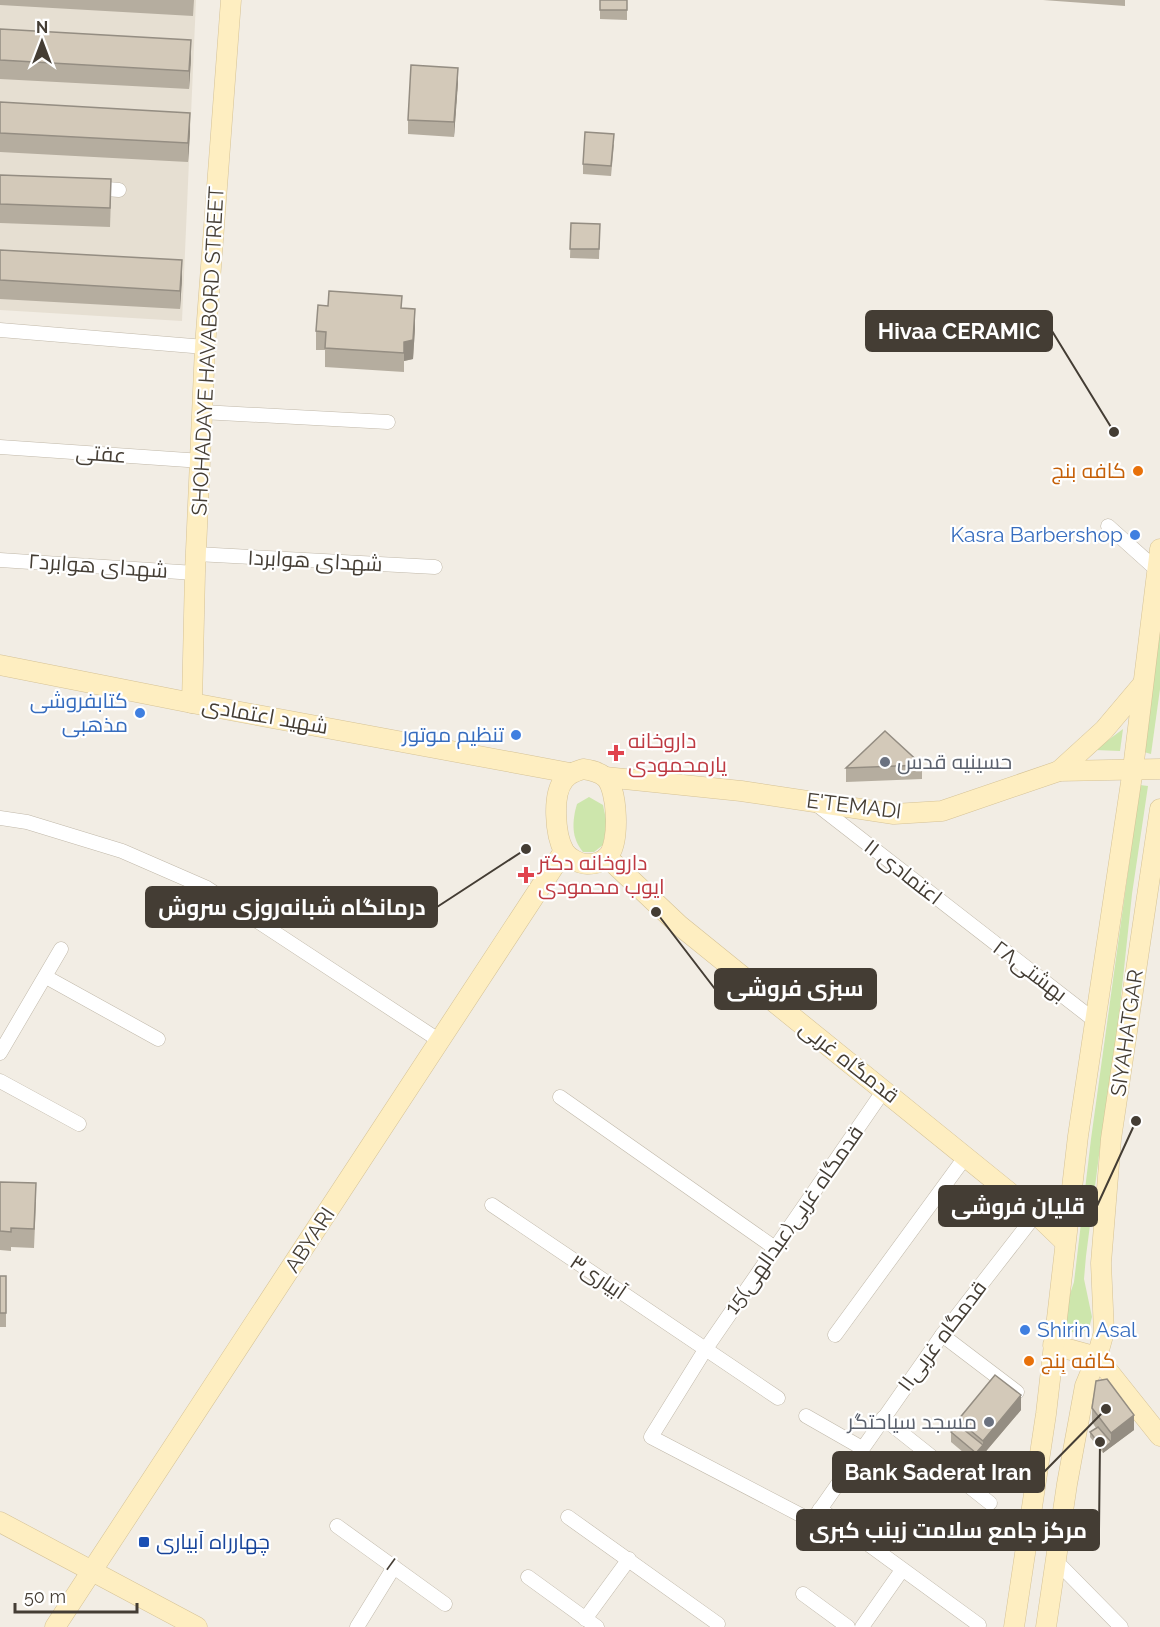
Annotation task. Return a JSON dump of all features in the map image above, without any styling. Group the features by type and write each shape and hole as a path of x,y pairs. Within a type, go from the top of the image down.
{"street":[{"name":"SHOHADAYE HAVABORD STREET","path":"192,703 202,412 231,0"},
{"path":"83,188 118,190"},
{"path":"0,330 206,347"},
{"path":"202,412 388,422"},
{"name":"عفتی","path":"0,447 202,460"},
{"path":"1108,526 1157,570"},
{"name":"SIYAHATGAR","path":"1053,1345 1078,1136 1132,769 1160,549"},
{"name":"شهدای هوابرد۲","path":"0,560 196,564"},
{"name":"شهدای هوابرد۱","path":"196,564 435,567"},
{"name":"شهید اعتمادی","path":"0,665 570,773"},
{"path":"1059,771 1104,730 1142,685"},
{"path":"531,765 557,794"},
{"path":"583,769 594,771 605,777 612,789 616,819 612,849 608,857 598,863 585,864 564,851 556,816 557,794 570,773 583,769"},
{"name":"E'TEMADI","path":"605,777 812,801 894,814 942,811 1059,771 1160,769"},
{"name":"۱۱ اعتمادی","path":"812,801 966,922"},
{"name":"SIYAHATGAR","path":"1047,1620 1085,1386 1104,1332 1101,1263 1112,1139 1160,814"},
{"path":"0,818 27,822 122,851 207,888 440,1041"},
{"name":"ABYARI","path":"55,1627 564,851"},
{"name":"قدمگاه غربی","path":"608,857 679,925 966,1156 1036,1214 1065,1242"},
{"name":"۲۸بهشتی","path":"966,922 1094,1020"},
{"path":"0,1053 61,949"},
{"path":"46,977 158,1039"},
{"path":"0,1081 79,1124"},
{"name":"15قدمگاه غربی(عبدالهی)","path":"812,1521 651,1437 705,1350 884,1090"},
{"path":"560,1097 775,1248"},
{"path":"1078,1136 1112,1139"},
{"path":"834,1335 966,1156"},
{"name":"آبیاری۳","path":"492,1205 778,1398"},
{"name":"قدمگاه غربی۱۱","path":"812,1521 942,1335 1036,1214"},
{"path":"942,1335 1017,1392"},
{"path":"1047,1620 1015,1617 1046,1414 1053,1345 1097,1357 1160,1436"},
{"path":"806,1416 862,1448"},
{"path":"883,1418 990,1503"},
{"path":"820,1509 979,1625"},
{"path":"568,1517 718,1624"},
{"path":"0,1522 197,1627"},
{"name":"۱","path":"337,1526 445,1604"},
{"path":"528,1577 591,1623 629,1559"},
{"path":"1056,1561 1121,1627"},
{"path":"357,1627 394,1567"},
{"path":"862,1627 902,1570"},
{"path":"803,1594 848,1627"}],"shaded area":[{"path":"0,0 196,0 182,321 0,310"}],"green space":[{"path":"1160,614 1160,689 1151,754 1144,752"},
{"path":"1123,729 1120,751 1095,750"},
{"path":"1140,785 1148,786 1132,894 1116,1044 1086,1256 1084,1279 1092,1317 1089,1328 1081,1333 1071,1332 1065,1324 1065,1309 1074,1282 1091,1139"},
{"path":"589,797 603,805 607,824 603,845 594,852 583,852 576,841 574,817 577,804"}],"building":[{"path":"600,0 627,0 627,10 600,10"},
{"path":"0,29 191,40 189,71 0,60"},
{"path":"411,65 458,68 454,122 408,120"},
{"path":"0,102 190,113 188,143 0,133"},
{"path":"585,132 614,134 611,166 583,164"},
{"path":"0,175 111,179 110,208 0,204"},
{"path":"571,223 600,224 599,249 570,249"},
{"path":"0,250 182,260 180,291 0,280"},
{"path":"329,291 402,296 401,308 415,309 413,340 404,342 404,353 325,348 326,332 316,331 318,305 328,306"},
{"path":"885,731 922,765 846,768"},
{"path":"0,1182 36,1183 34,1229 11,1228 11,1232 0,1231"},
{"path":"0,1276 6,1276 6,1313 0,1313"},
{"path":"995,1375 1021,1395 983,1441 958,1420"},
{"path":"1107,1379 1134,1415 1111,1433 1092,1408 1096,1381"},
{"path":"958,1425 983,1445 976,1453 951,1432"},
{"path":"1098,1427 1111,1442 1103,1449 1090,1432"}],"place":[{"name":"Hivaa CERAMIC","path":"1114,432"},
{"name":"کافه بنج","path":"1138,471"},
{"name":"Kasra Barbershop","path":"1135,535"},
{"name":"کتابفروشی مذهبی","path":"140,713"},
{"name":"تنظیم موتور","path":"516,735"},
{"name":"داروخانه یارمحمودی","path":"616,753"},
{"name":"حسینیه قدس","path":"885,762"},
{"name":"درمانگاه شبانه‌روزی سروش","path":"526,849"},
{"name":"داروخانه دکتر ایوب محمودی","path":"526,875"},
{"name":"سبزی فروشی","path":"656,912"},
{"name":"قلیان فروشی","path":"1136,1121"},
{"name":"Shirin Asal","path":"1025,1330"},
{"name":"کافه بِنج","path":"1029,1361"},
{"name":"Bank Saderat Iran","path":"1106,1409"},
{"name":"مسجد سیاحتگر","path":"989,1422"},
{"name":"مرکز جامع سلامت زینب کبری","path":"1100,1442"},
{"name":"چهارراه آبیاری","path":"144,1542"}]}
